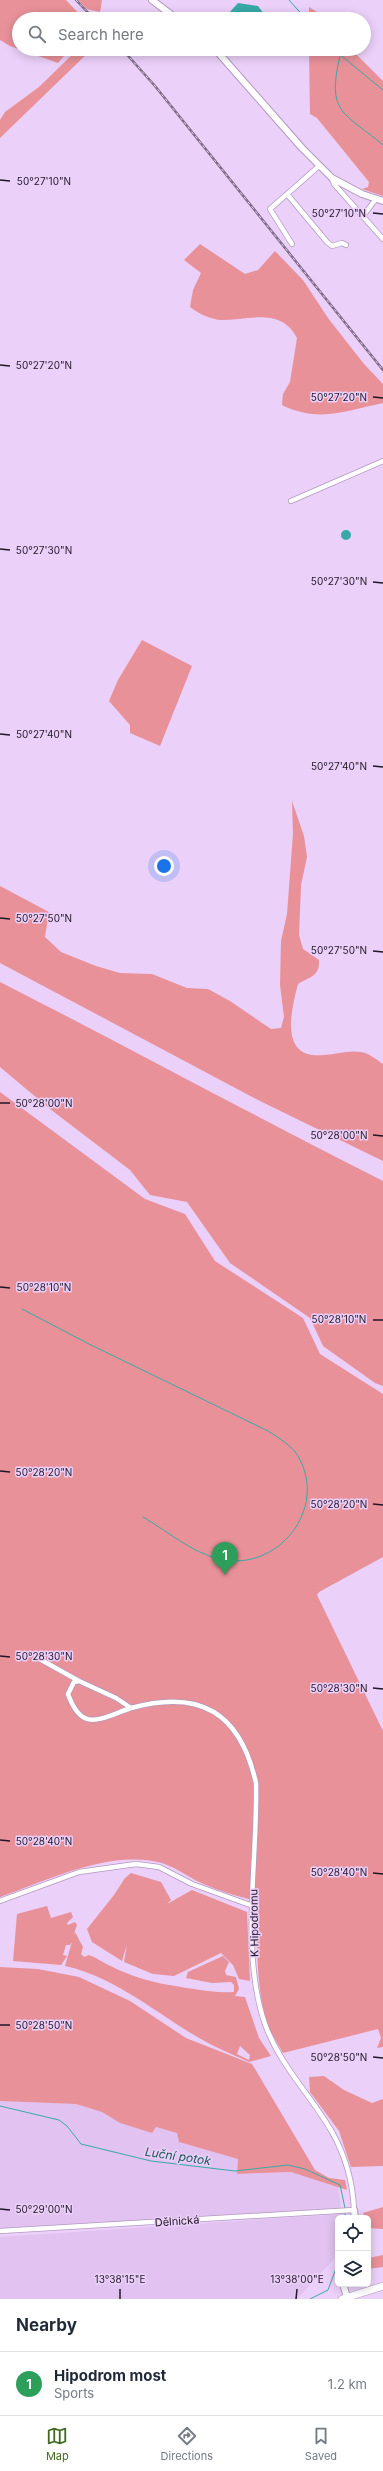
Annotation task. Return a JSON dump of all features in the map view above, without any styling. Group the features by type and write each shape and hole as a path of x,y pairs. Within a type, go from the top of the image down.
{"main road":[{"path":"152,0 168,12"},
{"path":"221,56 319,166 332,178 383,201"},
{"path":"354,2210 355,2215"},
{"path":"343,2287 344,2298 383,2286"}],"street":[{"path":"292,244 270,212 270,209 319,166"},
{"path":"332,178 383,239"},
{"path":"287,194 327,242 332,246 342,243 346,245"},
{"path":"363,216 376,199"},
{"path":"291,500 383,461"},
{"path":"36,1657 79,1681 116,1698 131,1708"},
{"name":"K Hipodromu","path":"79,1681 74,1682 68,1694 74,1710 86,1720 93,1721 147,1703 196,1703 207,1707 233,1727 242,1742 251,1763 256,1783 253,1906 254,1966 265,2024 289,2072 332,2132 342,2152 351,2177 354,2210"},
{"path":"0,1901 78,1872 136,1864 159,1867 192,1884 253,1906"},
{"name":"Dělnická","path":"0,2231 354,2210"}],"shaded area":[{"path":"0,0 66,0 77,12 12,12 12,47 0,40"},
{"path":"78,0 102,0 100,12 87,9"},
{"path":"238,3 258,6 263,12 230,12"},
{"path":"309,7 317,12 309,12"},
{"path":"38,56 64,56 58,63"},
{"path":"71,56 85,56 0,138 0,120 5,112 39,87"},
{"path":"309,56 358,56 383,81 383,196 362,189 368,187 369,182 317,118 310,114"},
{"path":"200,244 245,274 258,270 275,251 303,280 328,318 364,364 383,384 383,403 332,414 308,413 282,405 283,394 290,382 297,338 290,328 282,322 273,319 264,317 232,320 213,319 190,307 193,290 201,273 184,260"},
{"path":"344,530 348,530 351,535 348,540 344,540 341,537 341,533"},
{"path":"142,640 192,666 160,746 130,733 130,725 109,701 118,680"},
{"path":"292,801 304,836 307,857 301,885 299,935 303,949 319,960 319,966 316,973 298,984 292,1008 291,1021 294,1042 300,1050 310,1055 361,1052 370,1055 383,1064 383,1161 260,1101 0,963 0,886 49,912 45,937 61,952 96,966 120,973 152,974 187,988 208,989 230,1001 271,1029 281,1028 284,1017 280,985 281,941 287,914 293,834"},
{"path":"0,982 383,1181 383,1386 375,1383 323,1346 310,1318 230,1263 187,1202 150,1195 130,1170 50,1109 0,1067"},
{"path":"0,1092 145,1199 185,1214 215,1261 303,1318 320,1354 383,1394 383,1557 319,1592 317,1595 383,1731 383,2047 377,2048 381,2038 378,2029 283,2053 268,2026 261,1995 258,1964 258,1901 212,1887 162,1863 142,1860 121,1860 100,1863 59,1875 0,1897"},
{"path":"131,1873 161,1882 171,1900 167,1904 192,1890 247,1912 250,1981 239,1979 233,1965 221,1953 174,1976 153,1974 124,1962 127,1944 122,1961 92,1942 87,1929 114,1895 125,1878"},
{"path":"47,1906 51,1918 71,1912 73,1917 67,1923 68,1925 75,1922 77,1925 73,1936 75,1932 83,1947 81,1954 84,1957 89,1955 131,1975 154,1982 209,1991 234,1992 234,1985 231,1982 212,1983 186,1978 188,1972 223,1956 229,1962 225,1971 226,1975 236,1977 239,1989 235,1996 245,1997 259,2038 271,2056 249,2062 196,2036 114,1985 98,1977 65,1966 72,1942 70,1945 66,1945 63,1955 67,1956 61,1965 13,1961 17,1914","holes":["240,2046 250,2055 249,2060 237,2054"]},
{"path":"0,1967 38,1969 79,1977 130,2001 186,2038 252,2064 315,2170 329,2178 345,2180 347,2190 291,2172 237,2174 238,2159 179,2142 177,2133 156,2127 152,2133 120,2123 102,2112 76,2104 0,2101"},
{"path":"324,2076 344,2090 372,2103 383,2099 383,2166 351,2167 339,2131 310,2092 309,2077"},
{"path":"0,2101 76,2104 102,2112 120,2123 152,2133 155,2127 177,2133 179,2142 238,2159 237,2174 291,2172 338,2186 341,2208 0,2229"},
{"path":"383,2207 383,2229 371,2228 371,2215 364,2215 363,2213"},
{"path":"342,2214 335,2215 334,2259 297,2299 0,2299 0,2237"},
{"path":"383,2255 383,2267 371,2269 371,2257"}],"waterway":[{"path":"289,0 300,12"},
{"path":"340,56 336,75 335,90 337,101 349,118 383,145"},
{"path":"342,56 383,90"},
{"path":"22,1309 89,1344 268,1431 292,1448 298,1456 306,1476 307,1496 302,1516 292,1533 278,1547 260,1556 240,1561 219,1559 209,1556 189,1546 143,1517"},
{"name":"Luční potok","path":"0,2106 59,2120 67,2126 81,2144 151,2161 235,2171 288,2165 305,2169 340,2185 345,2208"},
{"name":"Luční potok","path":"310,2299 328,2290 335,2271"}],"railway":[{"path":"76,0 87,12"},
{"path":"128,56 155,86 383,370"}],"place":[{"name":"Hipodrom most","path":"225,1575"}]}
